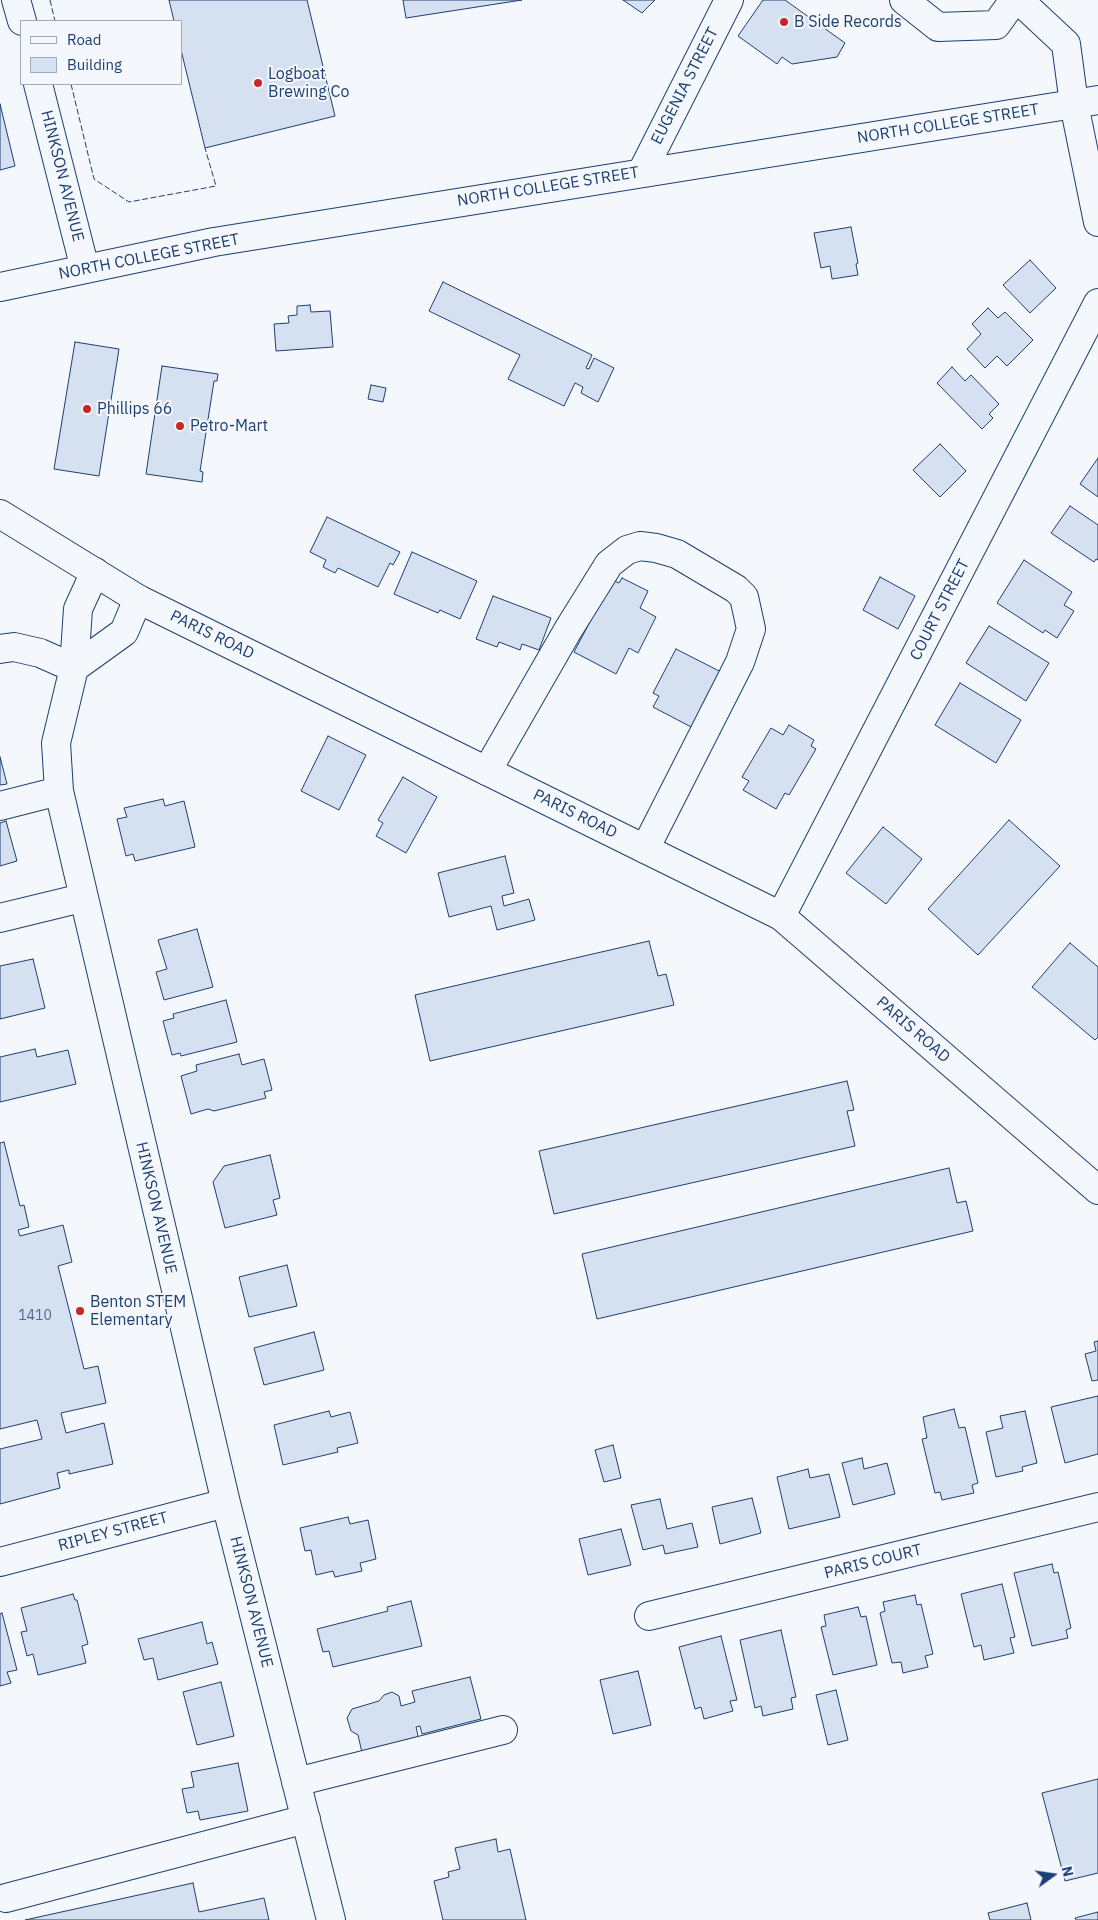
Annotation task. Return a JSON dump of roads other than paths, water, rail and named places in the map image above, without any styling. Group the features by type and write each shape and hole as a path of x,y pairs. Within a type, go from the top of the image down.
{"street":[{"path":"16,0 22,20"},
{"name":"EUGENIA STREET","path":"642,172 729,0"},
{"path":"904,0 938,27 996,25 1014,0"},
{"path":"1020,0 1066,44 1086,102 1098,222"},
{"name":"HINKSON AVENUE","path":"38,85 85,268"},
{"name":"NORTH COLLEGE STREET","path":"0,287 214,242 1086,102"},
{"name":"COURT STREET","path":"781,916 1098,303"},
{"name":"PARIS ROAD","path":"0,514 138,599 781,916 1098,1190"},
{"path":"487,771 568,630 609,564 627,550 640,546 677,554 736,589 744,597 751,629 740,662 645,849"},
{"name":"HINKSON AVENUE","path":"95,572 78,609 74,668 56,743 59,791 82,898 226,1503 331,1920"},
{"path":"0,648 14,648 40,653 74,668 124,632 138,599"},
{"path":"0,806 59,791"},
{"path":"0,918 82,898"},
{"name":"RIPLEY STREET","path":"0,1562 226,1503"},
{"name":"PARIS COURT","path":"649,1616 1098,1508"},
{"path":"296,1782 503,1730"},
{"path":"6,1898 306,1819"}],"place":[{"name":"B Side Records","path":"784,22"},
{"name":"Logboat Brewing Co","path":"258,83"},
{"name":"Phillips 66","path":"87,409"},
{"name":"Petro-Mart","path":"180,426"},
{"name":"Benton STEM Elementary","path":"80,1311"}]}
